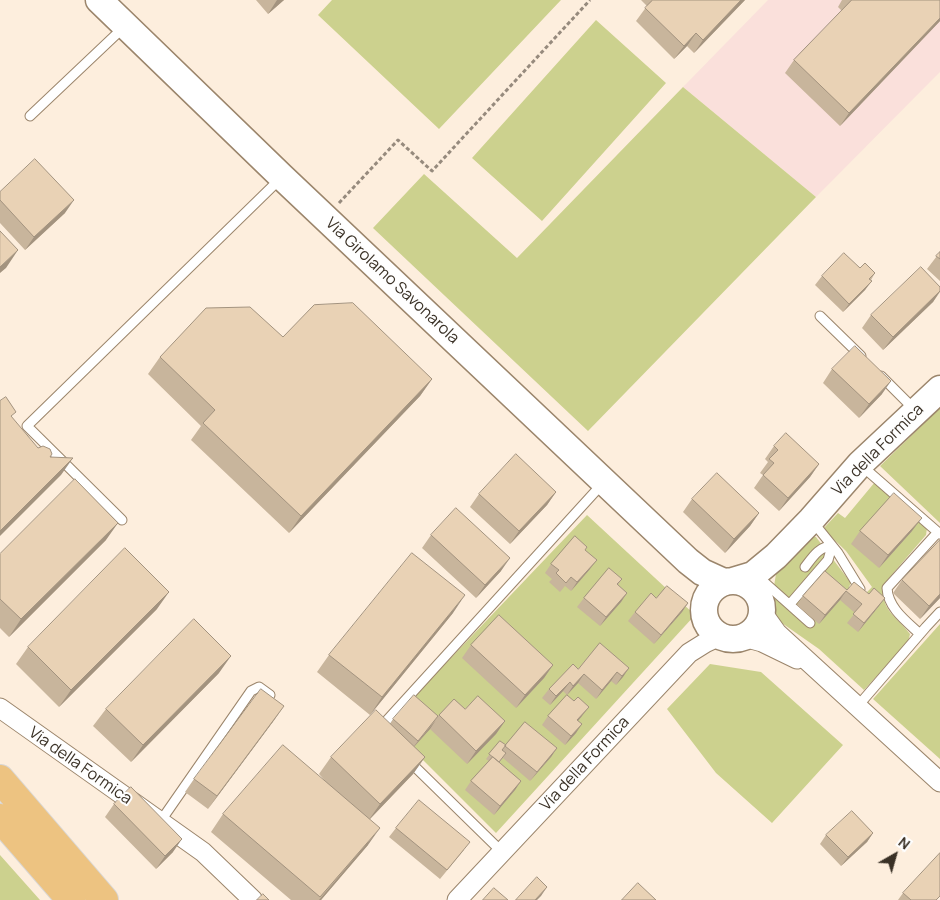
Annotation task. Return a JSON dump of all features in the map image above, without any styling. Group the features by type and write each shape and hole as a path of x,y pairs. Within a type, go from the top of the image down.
{"highway":[{"path":"0,779 104,900"},
{"path":"0,818 71,900"}],"street":[{"name":"Via Girolamo Savonarola","path":"99,0 282,177 683,555 702,572 729,582"},
{"name":"Via della Formica","path":"729,582 753,575 776,556 811,520 860,464 940,389"},
{"name":"Via Girolamo Savonarola","path":"683,555 705,600"},
{"path":"683,555 723,572 748,568 776,556"},
{"name":"Via della Formica","path":"761,597 776,556"},
{"path":"818,671 774,647 713,632 707,625 704,608 705,600 716,586 729,582 749,586 761,597 777,633 787,640 818,671 940,782"},
{"path":"732,637 757,627 761,597"},
{"name":"Via della Formica","path":"457,900 690,653 705,643 732,637"},
{"name":"Via della Formica","path":"0,708 203,852 253,900"}],"lane":[{"path":"30,116 125,26"},
{"path":"122,520 28,426 282,177"},
{"path":"820,316 917,411"},
{"path":"860,464 939,533 887,588 887,596 895,609 920,634"},
{"path":"384,738 377,731 605,481"},
{"path":"811,520 832,546 860,589"},
{"path":"805,567 817,552 825,546 832,546"},
{"path":"790,604 828,560 832,546"},
{"path":"761,597 790,604 810,623"},
{"path":"857,706 940,612"},
{"path":"160,822 251,691 259,687 276,700"},
{"path":"405,758 502,852"}],"path":[{"path":"326,218 398,140 432,171 590,0"}],"shaded area":[{"path":"768,0 940,0 940,72 816,197 683,87"}],"green space":[{"path":"332,0 561,0 439,129 318,15"},
{"path":"596,20 666,83 542,221 472,158"},
{"path":"683,87 816,197 588,431 373,228 424,174 517,258"},
{"path":"940,408 940,523 880,466"},
{"path":"875,482 927,528 926,535 883,585 883,594 887,608 910,634 908,642 864,690 819,649 779,621 771,610 768,598 771,593 806,626 811,627 813,619 774,586 776,574 810,536 816,537 851,583 849,587 863,596 872,587 846,551 823,529 838,513 845,518"},
{"path":"587,515 695,615 496,833 412,749 407,704"},
{"path":"940,624 940,759 873,699"},
{"path":"710,664 761,672 843,745 772,823 716,773 667,709"},
{"path":"0,855 40,900 0,900"}],"building":[{"path":"653,0 741,0 703,40 696,33 684,46 645,8"},
{"path":"852,0 940,0 940,18 849,113 794,60"},
{"path":"35,159 74,200 34,237 0,200 0,192"},
{"path":"0,231 18,250 0,267"},
{"path":"844,253 860,268 865,263 875,273 869,279 872,281 849,304 822,276"},
{"path":"921,267 940,287 940,291 893,337 871,315"},
{"path":"353,303 432,379 301,516 203,423 215,410 160,357 206,308 250,307 283,337 314,305"},
{"path":"855,346 891,381 869,404 832,369"},
{"path":"6,397 16,412 11,416 38,448 43,446 50,449 52,454 50,457 73,458 0,531 0,401"},
{"path":"786,433 819,464 788,498 763,475 774,463 769,459 778,450 774,446"},
{"path":"516,454 556,492 519,531 479,494"},
{"path":"717,473 759,513 734,539 692,499"},
{"path":"75,479 118,523 21,619 0,599 0,554"},
{"path":"894,493 922,518 888,555 860,531"},
{"path":"456,508 510,558 485,585 431,535"},
{"path":"575,536 587,547 585,550 597,560 577,582 571,577 566,583 556,573 559,570 551,564"},
{"path":"940,540 940,594 929,606 902,580"},
{"path":"125,548 169,592 71,690 28,647"},
{"path":"412,553 465,595 382,697 329,655"},
{"path":"609,568 622,579 617,584 627,593 606,617 584,598"},
{"path":"825,571 847,590 854,582 869,594 874,588 885,598 864,623 853,614 862,604 846,591 825,615 803,596"},
{"path":"667,586 688,603 661,635 635,612 651,593 656,598"},
{"path":"499,615 553,665 525,695 471,645"},
{"path":"194,619 231,656 143,745 106,709"},
{"path":"600,643 629,668 622,676 617,672 602,690 584,674 573,686 570,682 556,696 549,689 573,664 578,669"},
{"path":"261,689 284,706 217,796 194,779"},
{"path":"414,695 438,716 418,741 393,719"},
{"path":"567,695 574,701 578,697 589,707 577,720 582,724 571,736 548,716"},
{"path":"478,696 505,721 476,751 439,715 454,699 465,709"},
{"path":"376,710 425,757 380,804 331,757"},
{"path":"525,722 557,748 537,772 505,746"},
{"path":"500,741 506,745 502,750 506,753 499,762 489,754"},
{"path":"283,745 380,828 320,897 223,814"},
{"path":"493,757 521,781 500,806 471,781"},
{"path":"131,787 182,839 165,856 114,804"},
{"path":"419,800 470,842 447,870 396,828"},
{"path":"852,811 873,833 848,857 826,835"},
{"path":"940,853 940,896 936,900 911,900 903,893"},
{"path":"537,877 547,887 535,900 516,900"},
{"path":"638,883 656,900 622,900"},
{"path":"494,888 508,900 483,900"},
{"path":"263,894 269,900 257,900"}]}
